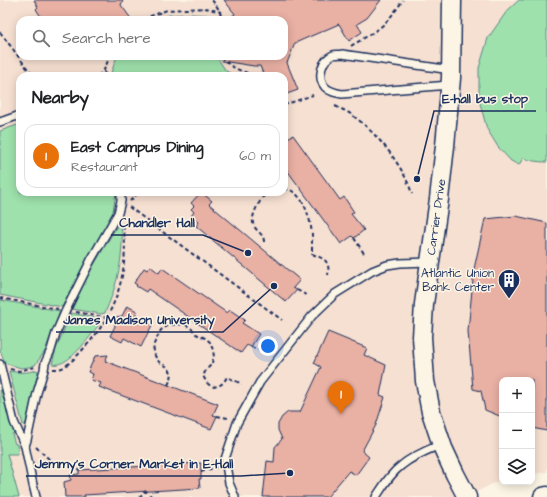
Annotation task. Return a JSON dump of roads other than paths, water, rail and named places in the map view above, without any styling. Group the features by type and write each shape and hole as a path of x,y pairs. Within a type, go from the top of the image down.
{"street":[{"name":"Carrier Drive","path":"452,0 451,77 442,181 422,320 422,353 431,412 442,444 467,497"},
{"path":"543,497 547,496"}],"lane":[{"path":"342,54 451,77 342,94 334,93 325,87 321,79 320,70 332,55 342,54"},
{"path":"0,122 16,116"},
{"path":"26,443 45,363 56,333 91,260 118,213 121,196"},
{"path":"235,497 229,484 225,459 237,423 260,382 312,316 335,294 372,271 387,265 430,262"},
{"path":"0,364 14,422 26,443 36,497"},
{"path":"376,497 395,471 403,464 412,458 442,444"}],"place":[{"name":"E-hall bus stop","path":"417,179"},
{"name":"Chandler Hall","path":"248,253"},
{"name":"James Madison University","path":"274,286"},
{"name":"Atlantic Union Bank Center","path":"509,300"},
{"name":"East Campus Dining","path":"341,414"},
{"name":"Jemmy’s Corner Market in E-Hall","path":"290,473"}]}
